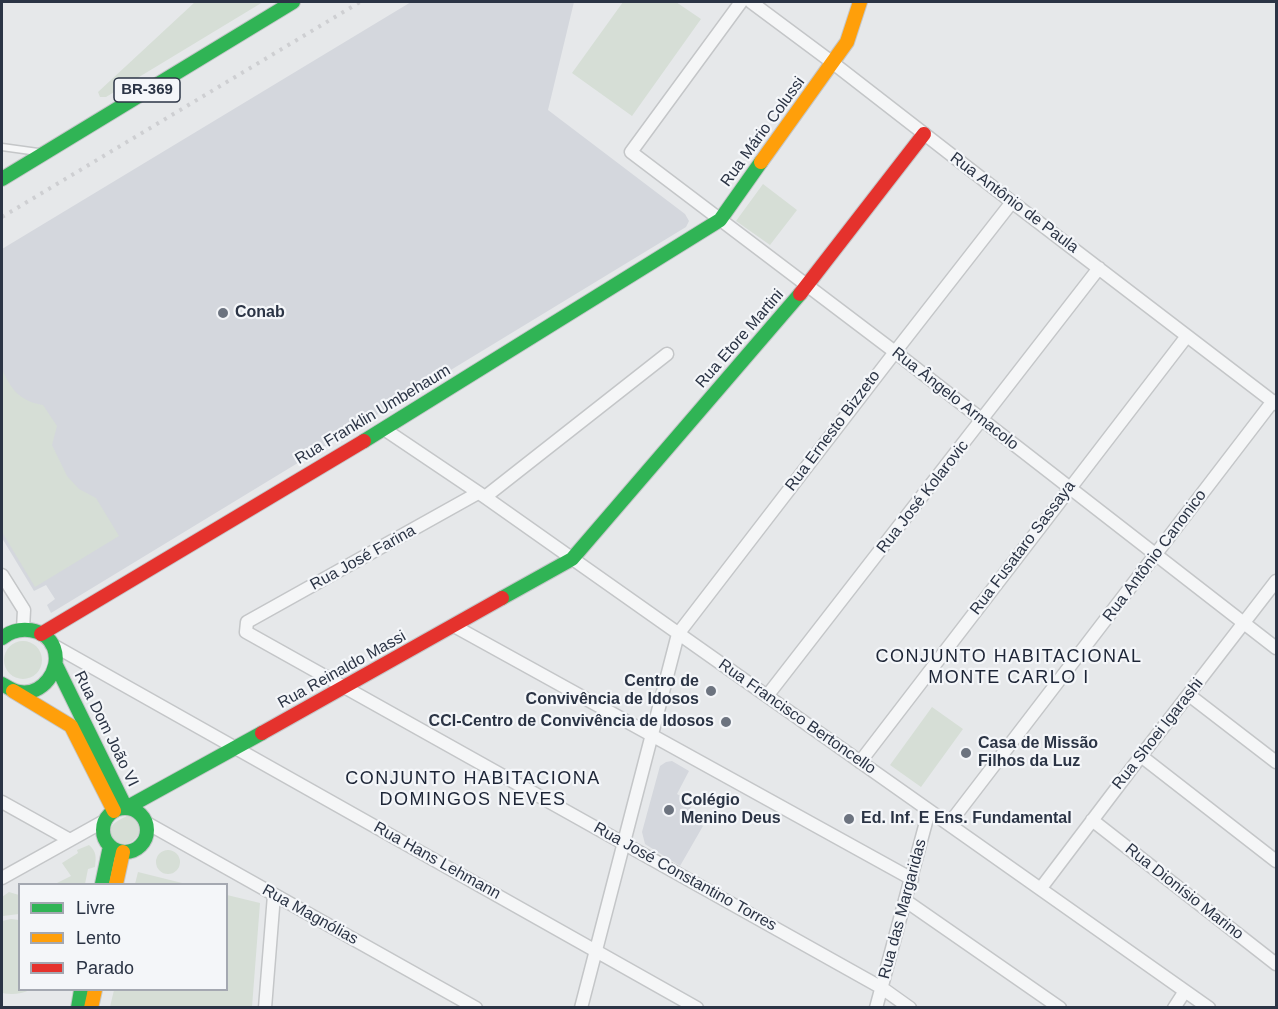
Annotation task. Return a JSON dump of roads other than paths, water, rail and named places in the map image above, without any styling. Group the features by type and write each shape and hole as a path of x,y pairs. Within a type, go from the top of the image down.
{"street":[{"name":"BR-369","path":"2,179 293,2"},
{"name":"Rua Ângelo Armacolo","path":"741,2 631,152 895,352 1276,648"},
{"name":"Rua Antônio de Paula","path":"751,2 1275,402"},
{"path":"842,41 849,2"},
{"path":"842,41 861,2"},
{"name":"Rua Mário Colussi","path":"720,220 833,63 842,41"},
{"name":"Rua Etore Martini","path":"572,559 807,286 924,134"},
{"name":"Rua Ernesto Bizzeto","path":"678,634 1012,202"},
{"name":"Rua Franklin Umbehaum","path":"41,634 384,429 720,220"},
{"name":"Rua José Kolarovic","path":"767,696 1099,268"},
{"name":"Rua Fusataro Sassaya","path":"860,762 1187,336"},
{"name":"Rua José Farina","path":"247,622 481,495 667,354"},
{"name":"Rua Antônio Canonico","path":"949,825 1275,402"},
{"name":"Rua Francisco Bertoncello","path":"384,429 1209,1008"},
{"name":"Rua Reinaldo Massi","path":"2,878 572,559"},
{"path":"2,575 24,610 9,634"},
{"name":"Rua Shoei Igarashi","path":"1041,888 1276,581"},
{"name":"Rua José Constantino Torres","path":"247,622 246,632 882,987 910,1008"},
{"path":"454,626 912,879"},
{"path":"9,634 29,629 41,634 51,644"},
{"path":"581,1008 678,634"},
{"name":"Rua Dom João VI","path":"51,644 56,664 115,813"},
{"name":"Rua Hans Lehmann","path":"51,644 697,1008"},
{"path":"6,687 27,692 41,688 51,678 56,664"},
{"name":"Rua Dom João VI","path":"6,687 71,726 115,813"},
{"path":"1189,695 1276,762"},
{"path":"1141,756 1276,861"},
{"path":"2,802 70,840"},
{"name":"Rua das Margaridas","path":"876,1008 929,811"},
{"path":"137,812 145,822 144,840 135,849 116,849 105,840 103,826 115,813 137,812"},
{"name":"Rua Dionísio Marino","path":"1092,820 1276,964"},
{"name":"Rua Magnólias","path":"145,822 476,1008"},
{"path":"103,883 116,849"},
{"path":"116,849 116,883"},
{"path":"265,1008 274,895"},
{"path":"906,901 1060,1008"},
{"path":"78,1008 81,991"},
{"path":"91,1008 95,991"},
{"path":"1173,1008 1185,991"}],"lane":[{"path":"2,147 44,153"}],"railway":[{"path":"2,217 360,2"}],"place":[{"name":"Conab","path":"223,313"},
{"name":"Centro de Convivência de Idosos","path":"711,691"},
{"name":"CCI-Centro de Convivência de Idosos","path":"726,722"},
{"name":"Casa de Missão Filhos da Luz","path":"966,753"},
{"name":"Colégio Menino Deus","path":"669,810"},
{"name":"Ed. Inf. E Ens. Fundamental","path":"849,819"}],"district":[{"name":"CONJUNTO HABITACIONAL MONTE CARLO I","path":"1009,667"},
{"name":"CONJUNTO HABITACIONA DOMINGOS NEVES","path":"473,789"}]}
